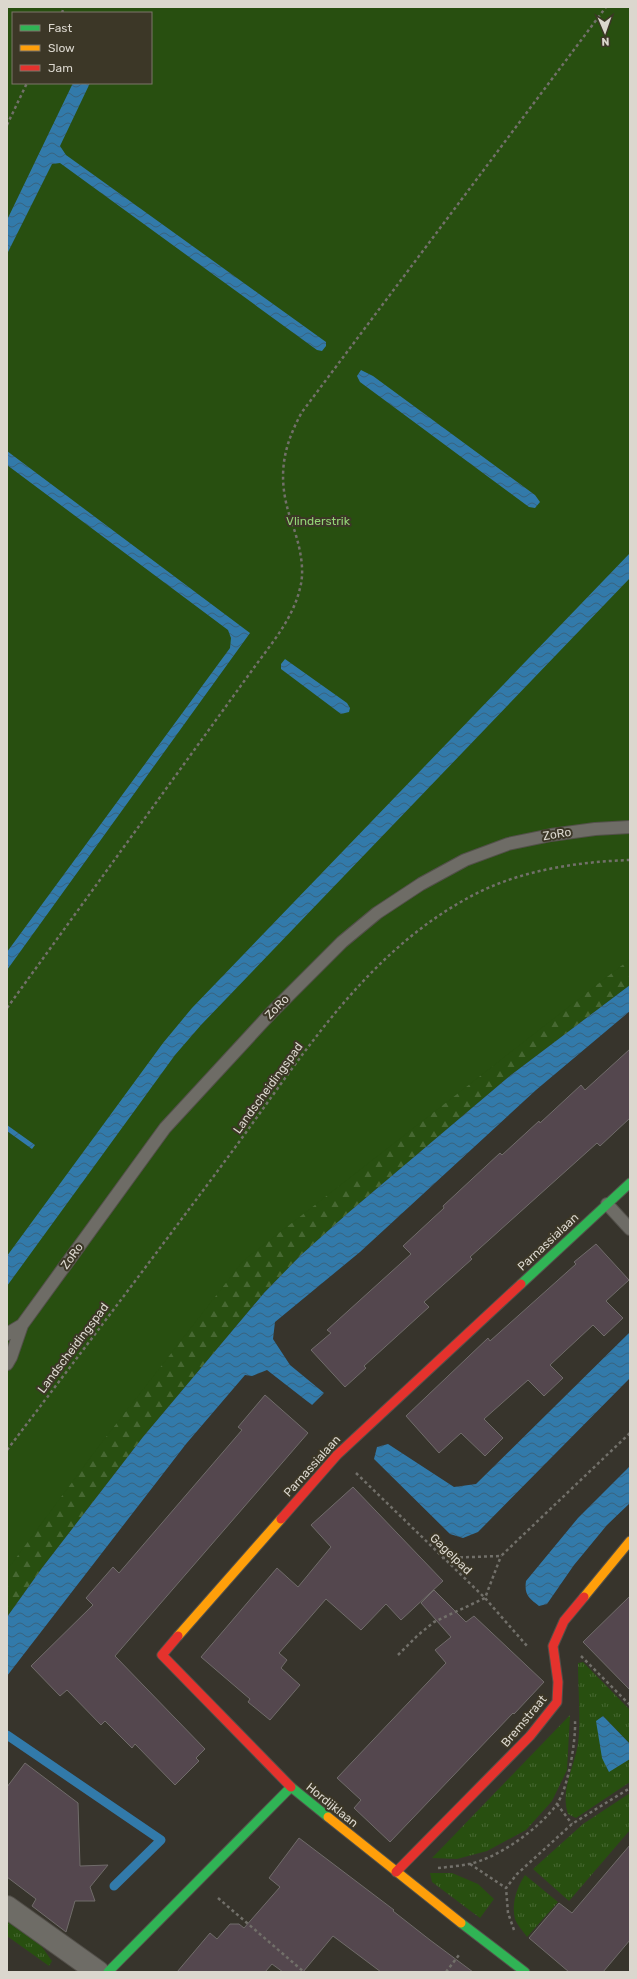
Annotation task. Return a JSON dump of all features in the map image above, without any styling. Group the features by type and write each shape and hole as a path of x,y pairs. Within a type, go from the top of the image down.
{"street":[{"name":"Parnassialaan","path":"291,1787 162,1655 337,1455 630,1183"},
{"name":"Bremstraat","path":"396,1872 530,1736 557,1702 558,1682 553,1646 558,1632 564,1621 630,1541"},
{"name":"Hordijklaan","path":"108,1972 291,1787 396,1872 525,1972"},
{"path":"7,1907 98,1972"}],"lane":[{"name":"ZoRo","path":"7,1364 11,1358 22,1325 165,1128 272,1012 342,942 377,913 421,884 465,860 508,844 551,834 630,827"},
{"path":"607,1204 630,1229"},
{"name":"ZoRo","path":"7,1334 22,1325"}],"path":[{"path":"7,1008 253,670 288,619 301,587 301,569 296,534 284,494 282,462 289,436 302,412 606,7"},
{"path":"7,125 27,84"},
{"name":"Landscheidingspad","path":"7,1450 233,1151 339,1006 373,969 432,920 465,899 488,888 515,877 552,869 595,861 630,860"},
{"path":"398,1655 418,1635 434,1622 485,1598 501,1556 630,1433"},
{"name":"Gagelpad","path":"337,1455 485,1598 534,1654 554,1659"},
{"path":"442,1558 501,1556"},
{"path":"554,1659 574,1655 582,1656 630,1705"},
{"path":"396,1872 470,1864 527,1836 557,1804 568,1775 576,1738 575,1713 557,1702"},
{"path":"510,1960 518,1940 508,1913 506,1888 517,1874 572,1824 630,1788"},
{"path":"557,1804 572,1824"},
{"path":"470,1864 506,1888"},
{"path":"198,1881 304,1972"}],"green space":[{"name":"Vlinderstrik","path":"7,7 630,7 630,959 243,1261 99,1446 7,1570"},
{"path":"630,869 630,985 511,1075 348,1213 301,1255 264,1293 143,1437 42,1568 7,1617 7,1463"},
{"path":"583,1662 630,1710 630,1744 603,1716 609,1771 630,1759 630,1782 576,1818 568,1814 566,1796 568,1779 578,1744 578,1663"},
{"path":"570,1715 567,1770 552,1801 526,1830 487,1851 457,1859 432,1858"},
{"path":"630,1793 630,1830 569,1901 533,1869 583,1824"},
{"path":"430,1873 452,1873 478,1884 494,1899 480,1918 432,1882"},
{"path":"525,1875 558,1902 527,1937 516,1921 514,1913 514,1902 517,1890"},
{"path":"7,1917 40,1944 52,1961 49,1966 7,1936"}],"water":[{"path":"73,84 90,84 60,146 66,155 326,342 326,346 322,351 317,350 60,163 52,164 7,254 7,220"},
{"path":"361,370 373,376 535,495 540,502 535,508 529,507 360,382 357,376"},
{"path":"7,451 250,633 7,970 7,952 230,648 231,638 228,630 7,465"},
{"path":"630,553 630,578 201,1025 175,1055 7,1286 7,1256 163,1043 192,1008"},
{"path":"285,659 347,703 350,708 349,712 341,714 281,669 281,664"},
{"path":"630,985 630,1011 536,1090 360,1252 275,1322 273,1339 290,1365 324,1393 312,1405 267,1370 252,1376 245,1375 186,1444 7,1676 7,1617 42,1568 143,1437 264,1293 301,1255 348,1213 511,1075"},
{"path":"7,1125 35,1145 32,1149 7,1131"},
{"path":"630,1332 630,1378 478,1532 463,1538 450,1534 374,1459 377,1447 388,1444 454,1487 476,1484"},
{"path":"630,1466 630,1503 607,1525 574,1565 547,1604 539,1606 528,1596 526,1581 578,1518"},
{"path":"603,1716 630,1744 630,1759 609,1772 602,1758 596,1721"}],"building":[{"path":"630,1049 630,1118 600,1146 597,1143 470,1257 472,1259 424,1302 429,1307 364,1366 366,1368 345,1387 311,1350 331,1333 327,1330 411,1254 403,1246 500,1153 502,1155 539,1121 540,1123 581,1085 585,1090"},
{"path":"596,1244 629,1280 606,1301 623,1318 604,1336 593,1325 550,1365 563,1378 544,1396 528,1380 484,1419 503,1438 485,1456 461,1433 439,1453 406,1416 488,1338 490,1341 576,1264 574,1262"},
{"path":"265,1395 308,1433 115,1656 205,1749 196,1758 199,1761 175,1785 135,1744 132,1748 105,1721 101,1725 67,1690 60,1696 31,1666 93,1605 86,1598 113,1567 119,1573 242,1430 238,1427"},
{"path":"353,1487 443,1581 401,1620 386,1604 361,1630 326,1599 279,1653 287,1660 281,1668 300,1685 270,1720 248,1702 250,1699 201,1657 277,1568 298,1587 331,1547 311,1525"},
{"path":"434,1590 466,1622 474,1616 544,1682 390,1842 354,1808 361,1800 337,1778 446,1663 435,1650 451,1637 421,1603"},
{"path":"630,1596 630,1690 583,1642"},
{"path":"25,1763 78,1803 80,1866 108,1865 90,1887 95,1901 75,1901 66,1932 32,1906 36,1899 7,1877 7,1787"},
{"path":"299,1838 473,1972 381,1972 333,1936 303,1972 283,1972 272,1964 265,1972 177,1972 210,1933 217,1939 230,1924 239,1924 244,1928 280,1887 269,1878"},
{"path":"630,1845 630,1940 603,1972 569,1972 529,1938 559,1903 572,1913"}],"waterway":[{"path":"7,1735 161,1840 114,1886"}],"traffic: fast":[{"path":"521,1284 630,1183"},
{"path":"108,1972 291,1787 328,1817"},
{"path":"461,1923 525,1972"}],"traffic: slow":[{"path":"178,1636 281,1519"},
{"path":"584,1597 630,1541"},
{"path":"328,1817 461,1923"}],"traffic: jam":[{"path":"281,1519 337,1455 521,1284"},
{"path":"396,1872 530,1736 557,1702 558,1682 553,1646 564,1621 584,1597"},
{"path":"178,1636 162,1655 291,1787"}]}
